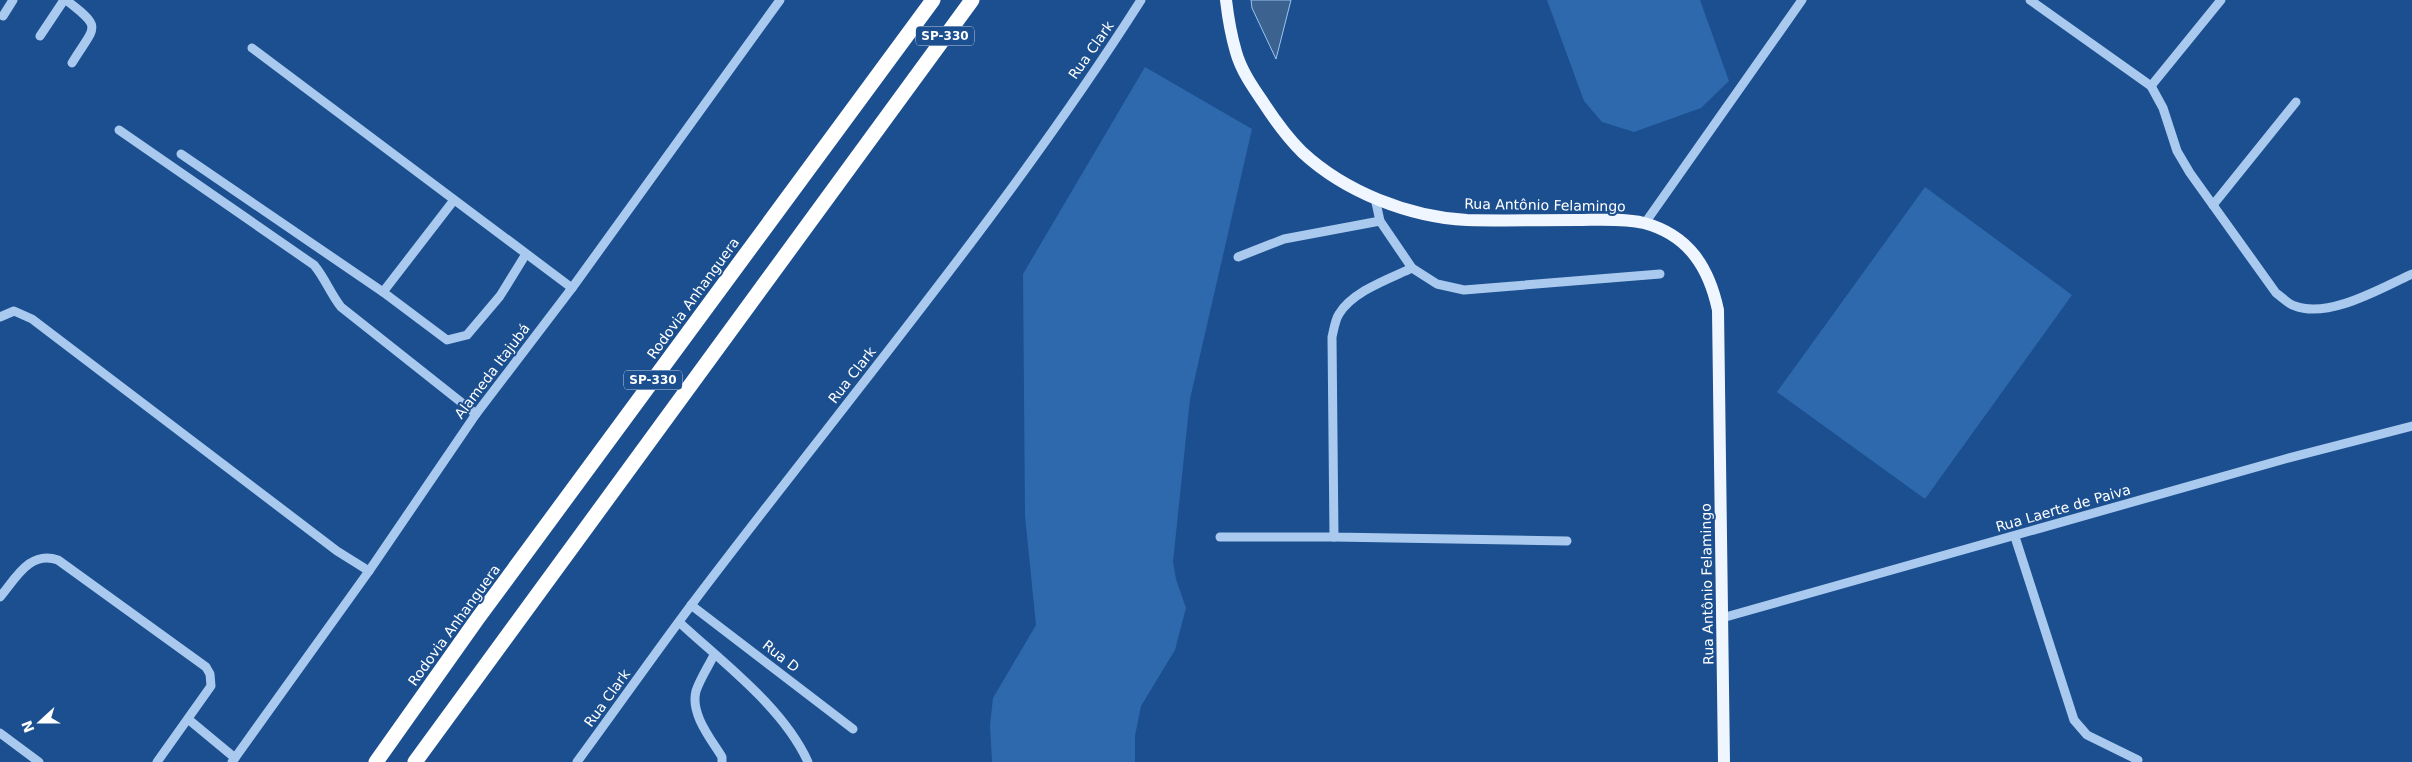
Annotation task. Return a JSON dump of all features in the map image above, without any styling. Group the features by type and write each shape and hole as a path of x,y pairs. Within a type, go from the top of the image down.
{"highway":[{"name":"Rodovia Anhanguera","path":"376,762 478,618 933,0"},
{"name":"SP-330","path":"415,762 972,0"}],"main road":[{"name":"Rua Antônio Felamingo","path":"1226,0 1236,53 1246,75 1276,122 1302,152 1338,180 1375,198 1422,213 1465,220 1611,220 1645,223 1673,236 1690,249 1704,266 1712,286 1718,310 1724,762"}],"street":[{"path":"3,16 13,0"},
{"path":"40,36 65,0 90,18 93,23 92,30 72,63"},
{"name":"Alameda Itajubá","path":"234,760 369,571 476,414 572,288 779,0"},
{"name":"Rua Clark","path":"577,762 691,605 982,227 1113,44 1141,0"},
{"path":"1645,223 1802,0"},
{"path":"2030,0 2151,86 2162,108 2177,151 2212,205 2276,293 2294,306 2316,310 2337,306 2412,274"},
{"path":"2151,86 2221,0"},
{"path":"252,48 572,288"},
{"path":"2212,205 2296,102"},
{"path":"119,130 314,265 324,277 331,295 341,307 476,414"},
{"path":"181,154 383,292 447,340 467,334 500,296 526,254"},
{"path":"1375,198 1380,221 1412,268 1437,284 1464,290 1660,274"},
{"path":"383,292 454,200"},
{"path":"1238,257 1284,238 1380,221"},
{"path":"1334,537 1332,337 1337,316 1345,305 1360,294 1412,268"},
{"path":"0,317 14,312 22,313 32,319 337,551 369,571"},
{"name":"Rua Laerte de Paiva","path":"1722,618 2015,537 2285,459 2412,426"},
{"path":"1220,537 1567,541"},
{"path":"2015,537 2074,720 2087,735 2138,760"},
{"path":"0,597 32,560 40,556 58,560 206,667 210,674 211,686 157,762"},
{"name":"Rua D","path":"691,605 853,729"},
{"path":"679,622 781,718 799,743 808,762"},
{"path":"714,655 696,691 695,699 703,726 722,757 722,762"},
{"path":"188,719 234,760"},
{"path":"0,734 39,762"}],"shaded area":[{"path":"1251,0 1291,0 1276,59 1252,8"},
{"path":"1547,0 1700,0 1729,81 1701,108 1634,132 1602,122 1584,101"},
{"path":"1145,67 1252,129 1190,399 1173,562 1176,579 1186,608 1175,650 1141,706 1135,736 1135,762 992,762 990,725 993,698 1036,625 1025,516 1023,274"},
{"path":"1925,187 2072,295 1925,499 1777,392"}]}
